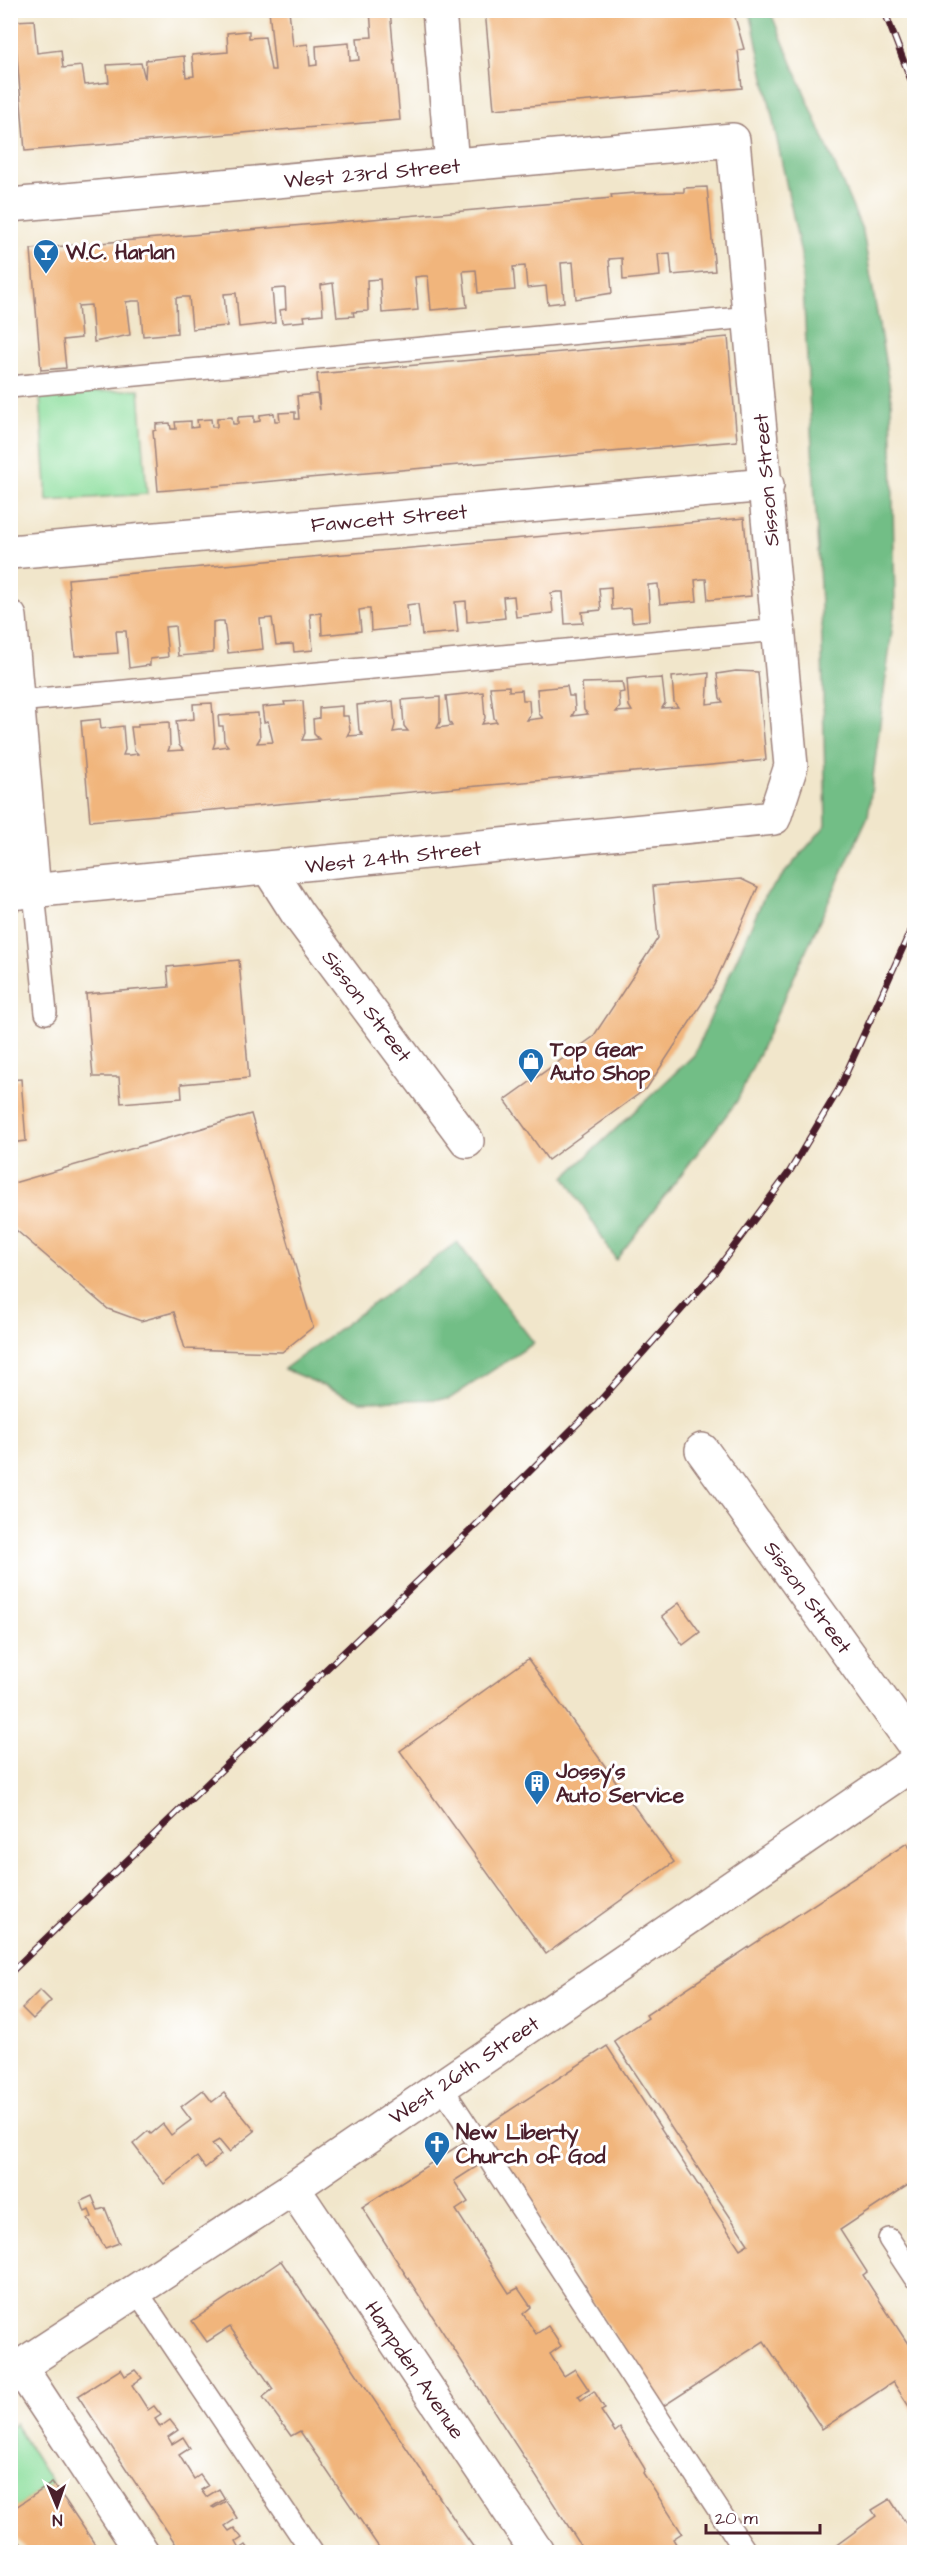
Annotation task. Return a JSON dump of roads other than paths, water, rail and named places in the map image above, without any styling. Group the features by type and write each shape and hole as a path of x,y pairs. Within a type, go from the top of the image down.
{"street":[{"path":"439,10 452,165"},
{"name":"West 23rd Street","path":"10,205 733,140"},
{"name":"Sisson Street","path":"733,140 767,485 791,766 774,818"},
{"name":"Fawcett Street","path":"10,552 767,485"},
{"path":"10,617 18,700 22,892"},
{"name":"West 24th Street","path":"22,892 774,818"},
{"name":"Sisson Street","path":"269,869 297,913 467,1141"},
{"name":"Sisson Street","path":"702,1450 915,1745"},
{"name":"West 26th Street","path":"15,2370 293,2187 915,1763"},
{"name":"Hampden Avenue","path":"293,2187 537,2553"},
{"path":"15,2370 142,2553"}],"lane":[{"path":"10,387 750,317"},
{"path":"18,700 779,630"},
{"path":"22,892 46,1013"},
{"path":"441,2086 746,2553"},
{"path":"889,2239 915,2277"},
{"path":"136,2290 312,2553"}],"railway":[{"path":"884,10 914,88"},
{"path":"10,1973 471,1530 597,1404 715,1272 790,1171 839,1089 914,923"}],"place":[{"name":"W.C. Harlan","path":"46,275"},
{"name":"Top Gear Auto Shop","path":"531,1084"},
{"name":"Jossy's Auto Service","path":"537,1806"},
{"name":"New Liberty Church of God","path":"437,2167"}]}
